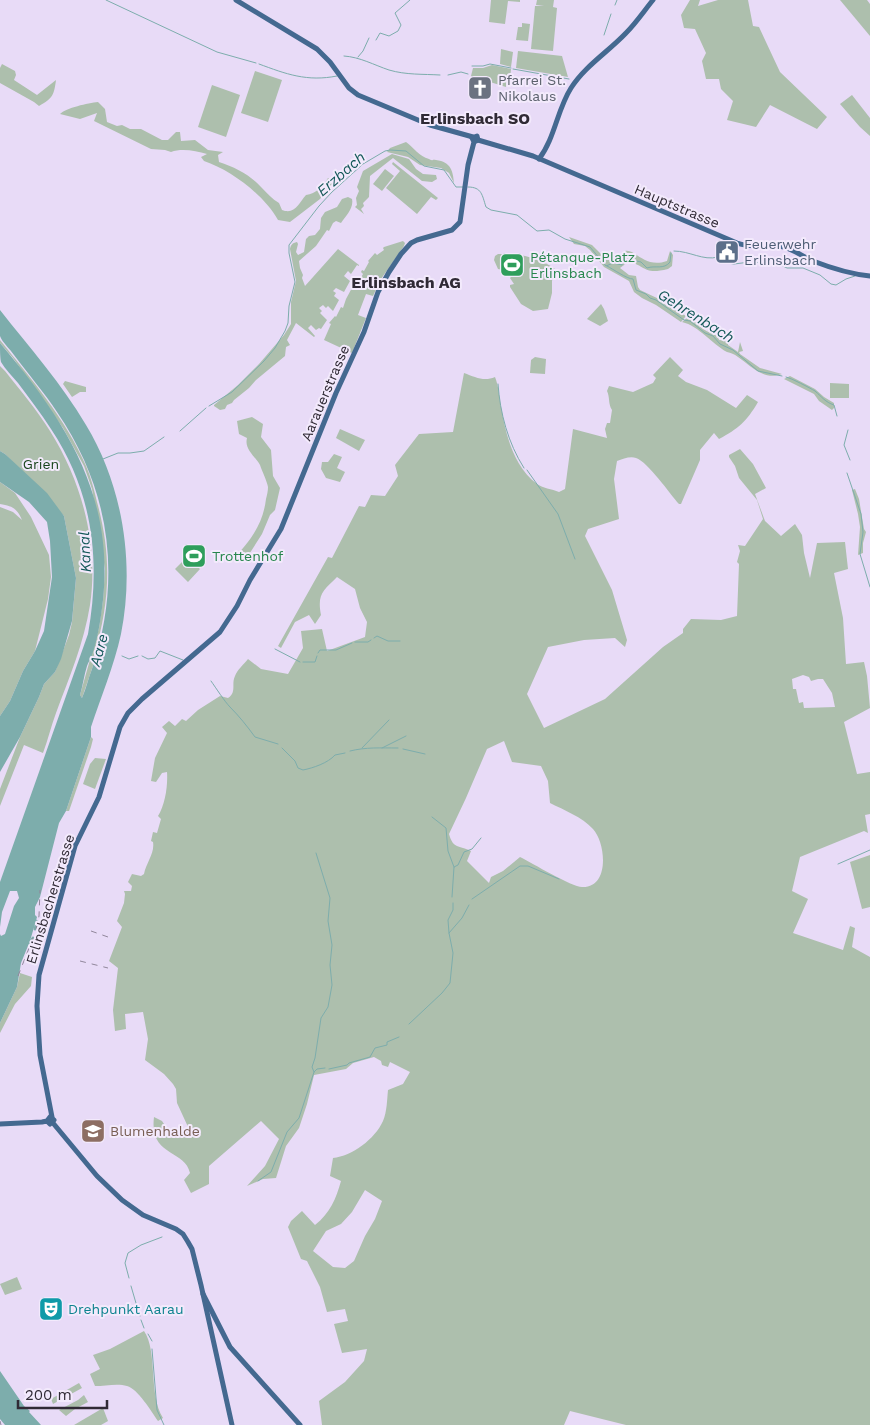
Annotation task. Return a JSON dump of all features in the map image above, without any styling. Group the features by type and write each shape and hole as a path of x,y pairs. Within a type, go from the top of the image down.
{"main road":[{"name":"Hauptstrasse","path":"236,0 317,49 334,66 349,88 368,100 435,127 522,152 741,245 787,248 839,270 870,276"},
{"path":"540,159 548,144 563,104 577,80 629,30 653,0"},
{"name":"Aarauerstrasse","path":"186,662 220,632 228,621 281,529 336,393 364,332 378,292 389,272 401,254 414,241 448,231 457,226 462,216 466,182 475,140"},
{"name":"Erlinsbacherstrasse","path":"51,1120 40,1055 37,992 43,957 73,852 99,797 124,719 142,698 186,662"},
{"path":"0,1124 51,1120 97,1176 122,1200 143,1215 184,1234 192,1249 232,1425"},
{"path":"202,1293 205,1294 230,1347 300,1425"}],"green space":[{"path":"491,0 520,0 520,2 508,1 505,24 489,22"},
{"path":"537,0 554,0 553,7 557,8 553,51 531,49 535,6 544,6 536,5"},
{"path":"690,0 700,0 698,6 718,0 748,0 753,26 759,27 780,72 827,117 817,129 770,105 756,127 727,120 733,101 721,89 719,79 706,79 702,61 706,53 695,29 684,28 681,15"},
{"path":"840,0 867,0 870,4 870,36"},
{"path":"522,23 530,24 528,41 516,40 518,27 522,27"},
{"path":"501,49 513,52 511,67 500,64"},
{"path":"518,51 562,56 568,77 516,68"},
{"path":"2,64 15,71 14,80 37,95 56,80 52,96 39,106 0,83 0,68"},
{"path":"492,65 511,69 510,80 506,81 506,87 471,76 473,68 483,68"},
{"path":"255,71 282,80 268,122 241,113"},
{"path":"212,85 240,95 226,137 198,127"},
{"path":"852,95 870,118 870,136 840,104"},
{"path":"98,102 105,109 107,122 117,126 122,125 130,129 141,129 162,140 168,140 176,132 180,132 181,141 195,140 208,150 223,152 218,155 219,162 247,175 279,203 282,210 293,210 306,195 319,189 328,178 334,182 320,199 290,222 278,220 246,184 225,170 204,161 201,157 207,154 189,150 171,152 151,149 94,121 97,113 80,119 60,114 72,108"},
{"path":"406,142 425,158 441,161 448,165 452,171 454,183 449,173 441,168 420,165 408,157 387,152 390,148"},
{"path":"392,154 409,159 416,169 423,174 436,175 437,179 432,182 422,181 393,158 370,176 369,197 363,203 364,206 361,209 364,214 355,207 359,191 357,187 363,171"},
{"path":"393,162 438,198 436,200 431,197 417,214 386,188 400,171 392,164"},
{"path":"385,169 394,176 382,191 373,184"},
{"path":"348,197 352,199 352,206 341,223 336,221 333,223 329,231 327,230 316,246 299,261 305,286 338,249 359,265 351,274 348,271 344,276 350,281 344,292 336,288 333,291 336,293 334,296 339,300 333,311 328,306 326,308 323,305 319,308 322,311 320,313 327,320 321,329 316,330 311,325 308,328 314,337 296,323 287,340 290,345 286,347 285,356 232,403 227,405 225,409 220,410 214,405 259,364 291,324 291,302 296,281 290,249 291,245 297,242 296,252 298,255 304,252 306,239 309,236 315,235 320,229 321,218 325,212 337,207 342,199"},
{"path":"569,237 592,245 607,260 618,260 622,253 629,251 646,261 659,263 667,261 670,251 673,255 672,266 668,269 654,271 627,261 620,268 629,275 636,276 640,290 659,299 664,304 686,316 681,322 642,298 634,292 629,281 604,267 590,250 585,246 574,244"},
{"path":"403,241 405,243 404,246 381,279 373,296 366,294 358,315 366,318 352,353 324,340 331,324 329,323 336,317 341,307 343,308 353,286 356,287 363,274 361,272 362,270 364,271 368,261 375,253 377,255 384,250 384,247"},
{"path":"498,254 515,254 516,256 530,257 542,261 555,269 548,309 533,311 521,304 510,287 510,285 514,284 508,270 510,268 498,269 494,260"},
{"path":"601,304 608,321 600,326 587,319"},
{"path":"687,318 697,322 703,329 718,336 719,340 728,341 728,345 738,352 740,342 743,351 739,352 740,354 760,368 782,374 769,376 758,372 735,355 721,349 694,327 682,322"},
{"path":"0,340 47,400 78,449 94,488 102,522 107,560 106,598 94,656 96,657 82,698 80,695 99,628 105,569 92,489 84,466 63,428 13,358 0,343"},
{"path":"535,357 546,359 545,374 530,373 531,360"},
{"path":"670,357 683,370 678,376 686,382 707,390 736,408 747,395 758,402 737,428 719,439 714,433 700,450 700,460 681,504 679,504 647,465 631,457 617,461 614,479 619,519 588,529 585,536 612,590 627,640 625,647 615,638 584,640 548,647 527,694 544,728 605,699 663,647 683,633 683,629 691,619 721,620 737,616 739,564 737,562 740,551 738,545 745,546 763,519 757,500 739,478 735,466 729,457 729,455 740,449 753,464 766,488 755,494 765,521 781,536 795,524 802,535 810,578 817,543 845,542 848,569 834,573 843,618 846,664 864,662 870,708 844,722 857,774 870,772 870,814 865,815 868,833 864,831 800,857 792,891 808,899 793,933 843,950 850,926 855,928 852,947 870,957 870,1425 626,1425 570,1411 564,1425 322,1425 319,1401 345,1382 364,1361 367,1349 342,1353 334,1324 348,1321 345,1309 327,1312 320,1287 307,1261 301,1259 288,1227 291,1221 302,1211 315,1225 325,1216 335,1200 341,1181 330,1176 333,1158 348,1154 369,1140 379,1128 384,1117 388,1090 403,1084 410,1072 390,1062 388,1067 382,1065 381,1061 374,1057 353,1063 346,1069 314,1075 299,1128 286,1146 276,1178 263,1179 247,1186 265,1166 279,1139 261,1121 209,1166 209,1184 191,1193 184,1180 190,1173 187,1165 162,1146 154,1130 154,1117 162,1121 172,1136 183,1137 189,1129 177,1103 176,1089 164,1074 145,1060 148,1039 143,1012 125,1014 126,1029 115,1031 113,1010 118,968 109,961 122,927 117,921 124,903 124,891 131,891 132,886 128,882 132,874 141,876 144,874 153,850 153,842 151,841 153,832 157,833 161,819 158,816 166,795 167,772 162,773 156,782 151,781 155,758 167,733 162,727 169,721 175,726 182,719 186,721 198,710 220,696 228,698 231,696 236,674 248,659 261,669 288,674 303,648 301,631 322,629 327,651 365,637 367,622 360,608 355,589 337,577 322,593 320,602 321,615 315,624 309,615 295,622 281,648 278,646 328,557 332,558 359,506 365,507 371,495 385,496 398,476 395,465 419,434 453,432 464,373 483,379 495,377 505,428 516,459 529,477 537,484 559,492 565,489 573,429 607,438 605,429 607,423 610,423 612,410 607,391 609,386 633,392 653,383 656,378 653,375","holes":["803,675 809,677 811,681 823,679 832,693 835,707 804,708 803,702 799,703 796,689 793,689 792,679","504,741 512,762 541,766 548,781 550,803 573,814 593,829 601,844 603,864 601,873 591,885 577,886 520,857 503,871 491,877 489,883 467,861 471,851 452,842 449,834 487,749","365,1190 382,1201 354,1261 345,1268 333,1267 313,1251 326,1231 341,1224 352,1212"]},
{"name":"Grien","path":"0,366 45,423 71,471 79,493 90,537 92,582 90,605 84,633 43,753 24,745 0,806 0,789 20,737 44,684 55,672 69,635 76,578 64,516 0,451"},
{"path":"790,376 815,389 834,403 834,408 832,410 819,401 814,394 784,379"},
{"path":"65,381 86,387 86,392 80,392 72,397 63,384"},
{"path":"830,383 849,384 849,398 830,398"},
{"path":"252,417 263,424 261,437 271,450 273,476 280,488 275,510 270,515 262,534 248,556 243,555 230,562 254,533 262,517 268,492 260,465 247,446 247,438 239,434 237,421"},
{"path":"340,429 365,440 359,451 336,438"},
{"path":"334,454 342,457 337,468 345,472 340,482 326,478 321,469 322,462 328,462"},
{"path":"0,482 15,493 31,517 49,555 51,577 48,599 35,651 23,671 10,701 0,716 0,507 13,512 22,520 14,508 0,504"},
{"path":"855,489 866,532 863,553 858,555 860,527 852,490"},
{"name":"Trottenhof","path":"200,544 206,550 194,563 200,569 188,582 175,569"},
{"path":"91,737 93,739 91,747 69,811 66,811"},
{"path":"95,758 106,759 95,789 83,784 90,764"},
{"path":"870,855 870,907 862,909 850,862"},
{"path":"20,973 32,977 31,986 15,1004 0,1033 0,1023 17,987"},
{"path":"17,1277 22,1289 5,1295 0,1284"},
{"path":"144,1331 151,1350 156,1397 158,1408 163,1418 158,1421 136,1391 127,1386 120,1385 95,1386 90,1374 100,1369 93,1355 110,1349"},
{"path":"79,1383 82,1388 53,1404 51,1399"},
{"path":"84,1395 88,1402 66,1416 59,1410 78,1400"},
{"path":"103,1408 108,1421 101,1425 74,1425"}],"water":[{"name":"Aare","path":"0,310 67,395 99,449 117,499 123,526 127,580 121,634 115,658 91,727 91,737 66,811 59,823 40,897 35,907 35,915 37,917 21,963 17,987 0,1023 0,934 1,936 5,934 14,906 19,898 17,891 10,891 2,912 0,927 0,882 88,634 94,580 90,528 85,502 76,477 65,453 47,423 1,362 0,343 24,372 64,430 80,461 92,492 101,526 104,562 103,600 96,642 87,665 80,695 82,698 101,635 107,602 108,569 106,536 100,504 89,473 75,442 57,412 1,338"},
{"path":"0,451 47,493 64,516 76,578 72,621 61,659 55,672 44,684 20,737 0,772 0,716 10,701 44,631 52,577 47,522 29,502 0,482"},
{"path":"0,1371 24,1406 41,1425 5,1425 0,1419"}],"waterway":[{"path":"106,0 217,52 256,63"},
{"path":"376,40 380,33 389,36 398,31 401,25 395,13 410,0"},
{"path":"615,5 617,0"},
{"path":"604,35 611,14"},
{"path":"358,57 369,38"},
{"path":"344,56 395,72 440,75"},
{"path":"259,64 297,76 316,78 337,76"},
{"path":"472,66 490,64 511,68"},
{"path":"513,69 569,79"},
{"path":"448,75 461,72 468,74"},
{"name":"Erzbach","path":"209,406 232,392 275,348 288,323 289,306 295,282 289,245 319,206 363,164 385,151 406,151 424,166 444,170 456,187 464,187"},
{"name":"Erzbach","path":"468,187 479,190 486,207 491,210 517,215 537,231 549,230 565,239 590,247 606,266 613,263 622,265 623,257 626,255 632,260 641,262 647,268 662,267 670,262 671,253"},
{"name":"Erzbach","path":"674,251 707,258 718,257 734,264 750,262 779,264 787,268 803,268 820,275 831,284 836,285 855,276"},
{"name":"Gehrenbach","path":"607,266 633,279 636,290 646,294 684,320 690,321 705,333 713,336 720,344 733,350 758,371 782,376"},
{"name":"Gehrenbach","path":"786,377 815,391 826,401 834,405 837,416"},
{"path":"498,384 506,427 513,448 524,468"},
{"name":"Erzbach","path":"180,431 206,408"},
{"name":"Gehrenbach","path":"848,430 844,445 850,460"},
{"name":"Erzbach","path":"103,459 118,453 144,451 164,437"},
{"path":"527,470 558,514 575,559"},
{"name":"Gehrenbach","path":"847,473 861,514 863,532 860,554 870,587"},
{"path":"374,638 377,636 388,641 400,641"},
{"path":"355,642 368,642 371,640"},
{"path":"318,653 320,650 336,650 352,643"},
{"path":"275,649 300,662"},
{"path":"142,656 148,659 155,658 160,651 183,660"},
{"path":"122,656 129,659 138,656"},
{"path":"303,662 315,662 317,656"},
{"path":"211,681 255,737 278,744"},
{"path":"362,748 389,720"},
{"path":"382,748 406,736"},
{"path":"282,748 295,761 298,768 303,770 324,763 335,755 345,753"},
{"path":"350,751 367,748 398,748"},
{"path":"403,749 425,754"},
{"path":"432,817 446,828 448,851 454,867"},
{"path":"452,897 454,867 458,865 464,852 472,849 481,838"},
{"name":"Gehrenbach","path":"838,864 870,850"},
{"path":"314,1072 312,1067 321,1018 328,1007 332,985 330,965 332,945 328,921 330,898 316,853"},
{"path":"472,899 520,866 528,866 559,879"},
{"path":"409,1024 450,983 453,953 448,920 453,910 453,903"},
{"path":"449,933 462,918 469,905"},
{"path":"35,929 36,921"},
{"path":"29,944 33,938"},
{"path":"329,1069 370,1057 375,1048 387,1045 387,1042 399,1037"},
{"path":"258,1181 271,1172 287,1132 299,1118 314,1072 317,1069 325,1068"},
{"path":"129,1278 125,1263 128,1253 141,1245 162,1237"},
{"path":"131,1286 138,1310"},
{"path":"141,1320 144,1328"},
{"path":"148,1334 152,1341"},
{"path":"152,1349 157,1410 164,1425"}],"railway":[{"path":"36,929 39,916 40,890"},
{"path":"91,931 108,937"},
{"path":"18,976 33,938"},
{"path":"80,961 108,968"},
{"path":"0,1421 1,1425"}],"place":[{"name":"Pfarrei St. Nikolaus","path":"480,88"},
{"name":"Feuerwehr Erlinsbach","path":"727,252"},
{"name":"Pétanque-Platz Erlinsbach","path":"512,265"},
{"name":"Trottenhof","path":"194,556"},
{"name":"Blumenhalde","path":"93,1131"},
{"name":"Drehpunkt Aarau","path":"51,1309"}],"district":[{"name":"Erlinsbach SO","path":"475,118"},
{"name":"Erlinsbach AG","path":"406,282"}],"water label":[{"name":"Kanal","path":"85,552"}]}
